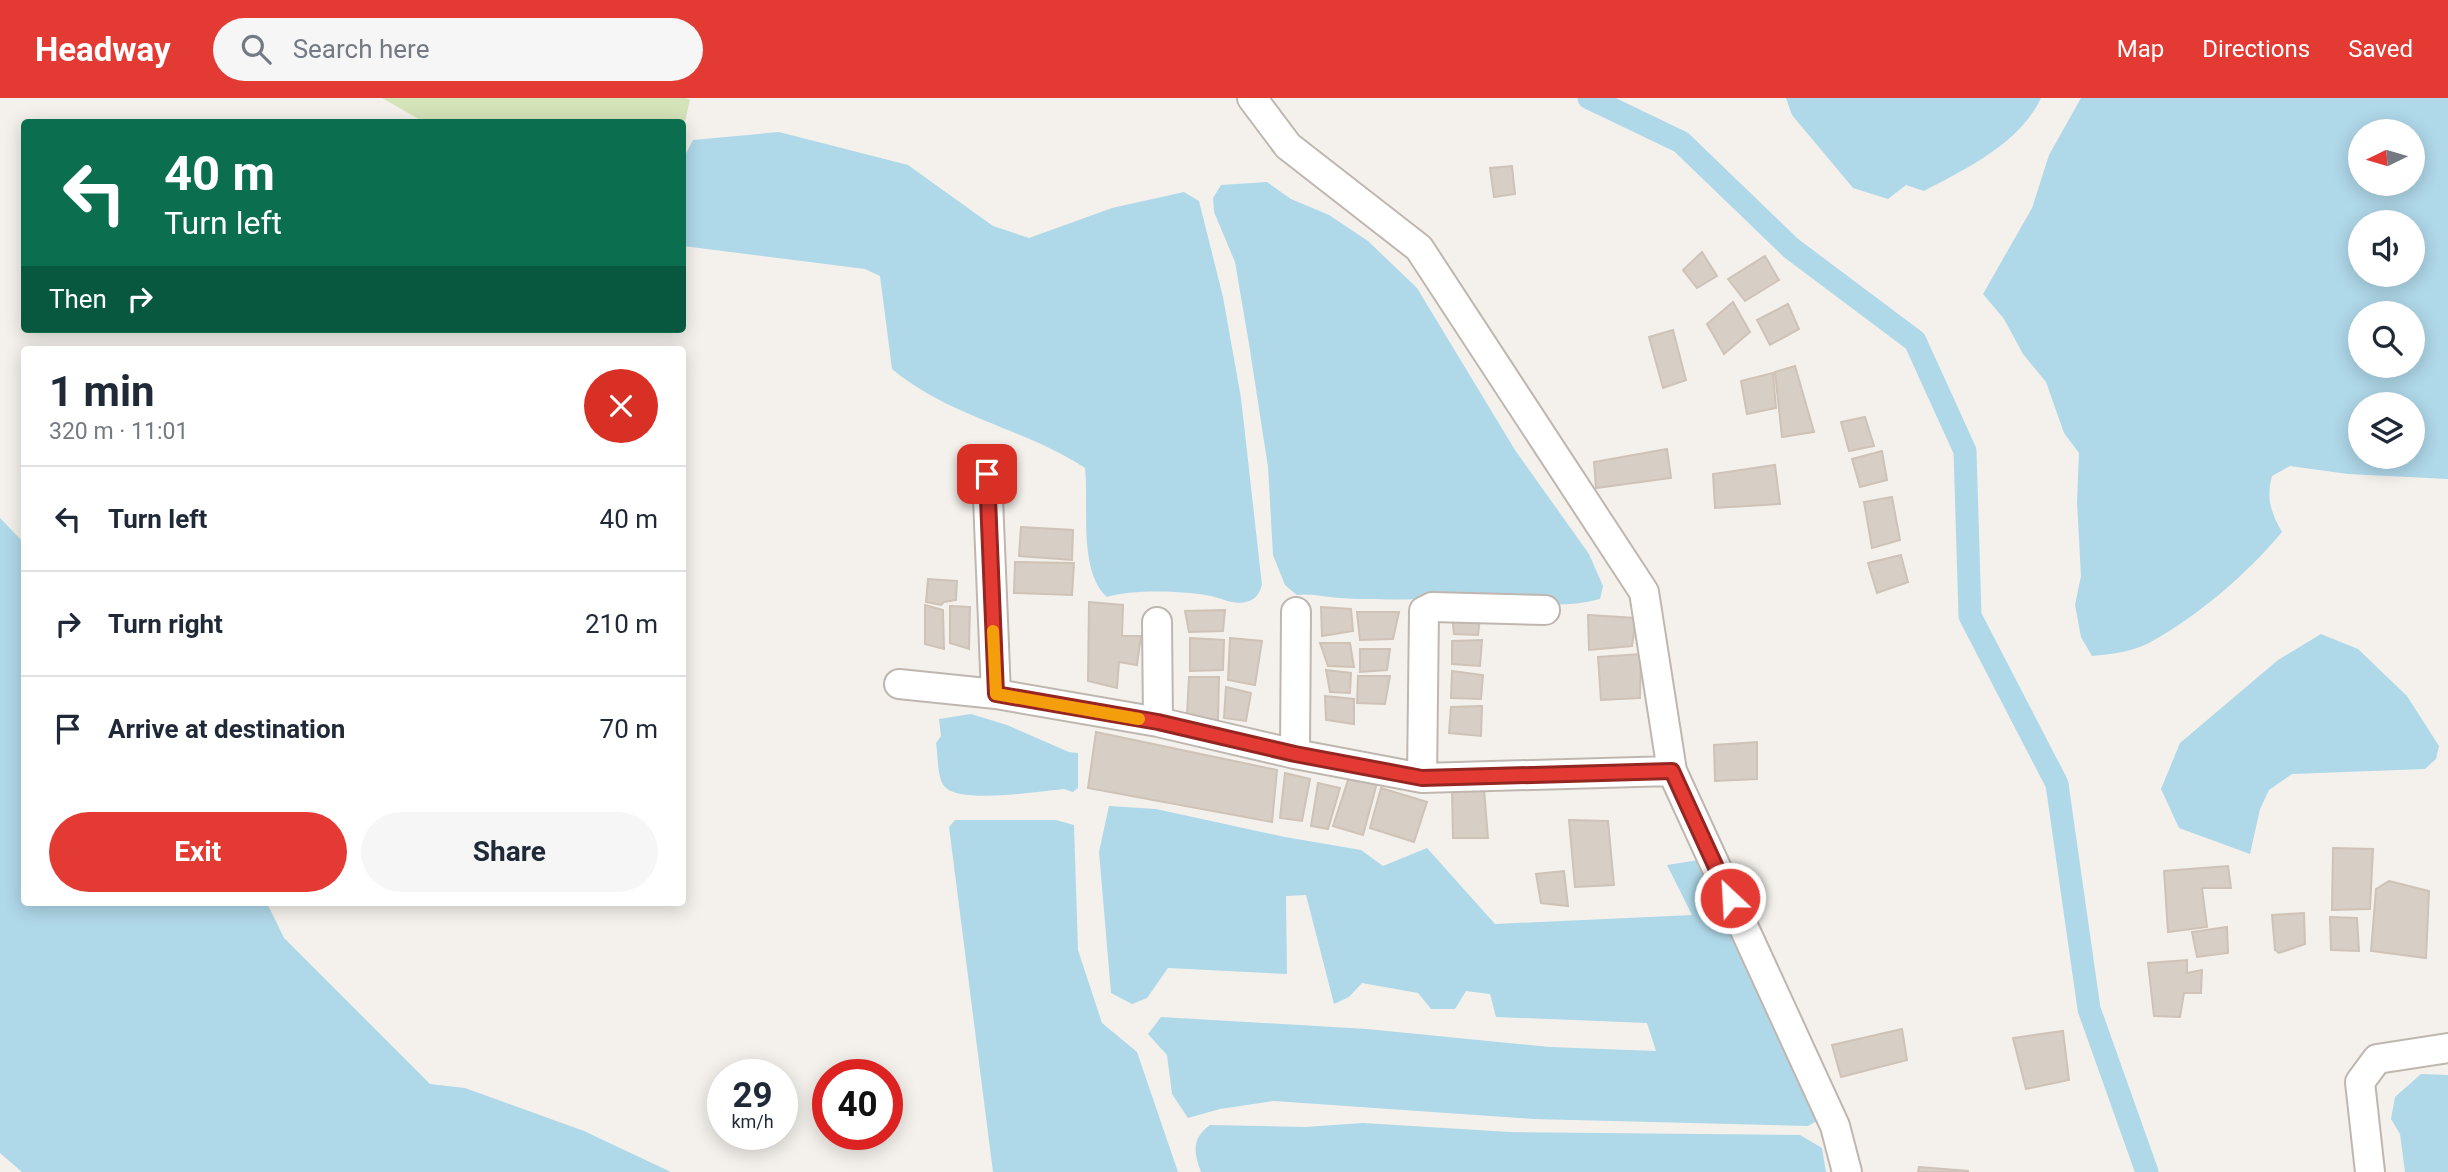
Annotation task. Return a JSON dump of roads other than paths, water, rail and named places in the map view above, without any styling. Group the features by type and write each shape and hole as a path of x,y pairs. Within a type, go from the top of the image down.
{"street":[{"path":"1252,98 1288,146 1419,248 1644,592 1672,771 1835,1126 1847,1172"},
{"path":"987,474 996,694"},
{"path":"1422,778 1423,611 1432,607 1545,610"},
{"path":"1295,754 1296,612"},
{"path":"1157,622 1158,722"},
{"path":"899,684 996,694 1158,722 1295,754 1422,778 1672,771"},
{"path":"2371,1172 2360,1082 2377,1059 2448,1048"}],"water":[{"path":"1786,98 2041,98 2019,129 1990,153 1924,191 1906,185 1888,199 1853,188 1792,115"},
{"path":"2081,98 2448,98 2448,479 2348,474 2290,466 2272,476 2269,491 2275,518 2282,532 2253,564 2203,607 2149,643 2129,651 2092,656 2081,637 2075,605 2081,576 2077,502 2079,453 2064,433 2046,382 2023,354 2004,319 1983,294 2032,208 2049,155"},
{"path":"779,132 908,165 993,226 1029,238 1112,208 1184,192 1199,201 1223,297 1241,398 1262,585 1256,597 1239,603 1211,596 1173,592 1144,592 1107,597 1098,586 1088,555 1085,468 1037,442 938,399 892,369 880,276 865,269 686,246 686,153 693,140"},
{"path":"1267,182 1291,199 1329,215 1368,241 1417,288 1515,450 1589,554 1603,586 1600,599 1555,604 1463,599 1334,598 1297,595 1285,585 1273,555 1268,467 1235,262 1214,212 1213,198 1221,185"},
{"path":"0,518 21,540 21,906 268,906 284,938 430,1084 465,1088 584,1131 671,1172 22,1172 0,1153"},
{"path":"2321,634 2358,649 2407,696 2439,746 2436,759 2425,769 2292,774 2269,790 2260,809 2250,854 2179,828 2161,789 2180,743 2278,660"},
{"path":"971,714 1007,725 1069,752 1078,753 1078,788 1073,792 1064,789 982,796 953,792 944,786 939,772 936,743 941,736 939,719"},
{"path":"1109,806 1156,809 1285,837 1361,850 1383,866 1427,848 1495,924 1692,915 1667,865 1699,860 1818,1108 1817,1121 1808,1126 1533,1119 1274,1101 1220,1109 1188,1118 1172,1094 1167,1055 1148,1034 1161,1017 1367,1029 1550,1047 1656,1051 1647,1023 1496,1017 1490,994 1466,991 1455,1009 1431,1009 1418,993 1362,983 1349,997 1334,1004 1306,895 1286,896 1287,974 1168,968 1147,998 1132,1004 1111,993 1099,852"},
{"path":"955,820 1056,820 1074,825 1078,950 1102,1023 1137,1052 1178,1172 993,1172 949,827"},
{"path":"2421,1074 2448,1075 2448,1172 2405,1172 2400,1134 2391,1119 2395,1097"},
{"path":"1363,1123 1510,1132 1800,1135 1822,1148 1826,1172 1201,1172 1196,1158 1197,1140 1210,1125 1305,1127"}],"waterway":[{"path":"1589,98 1681,142 1791,248 1915,341 1965,451 1970,616 2057,784 2089,1009 2147,1172"}]}
